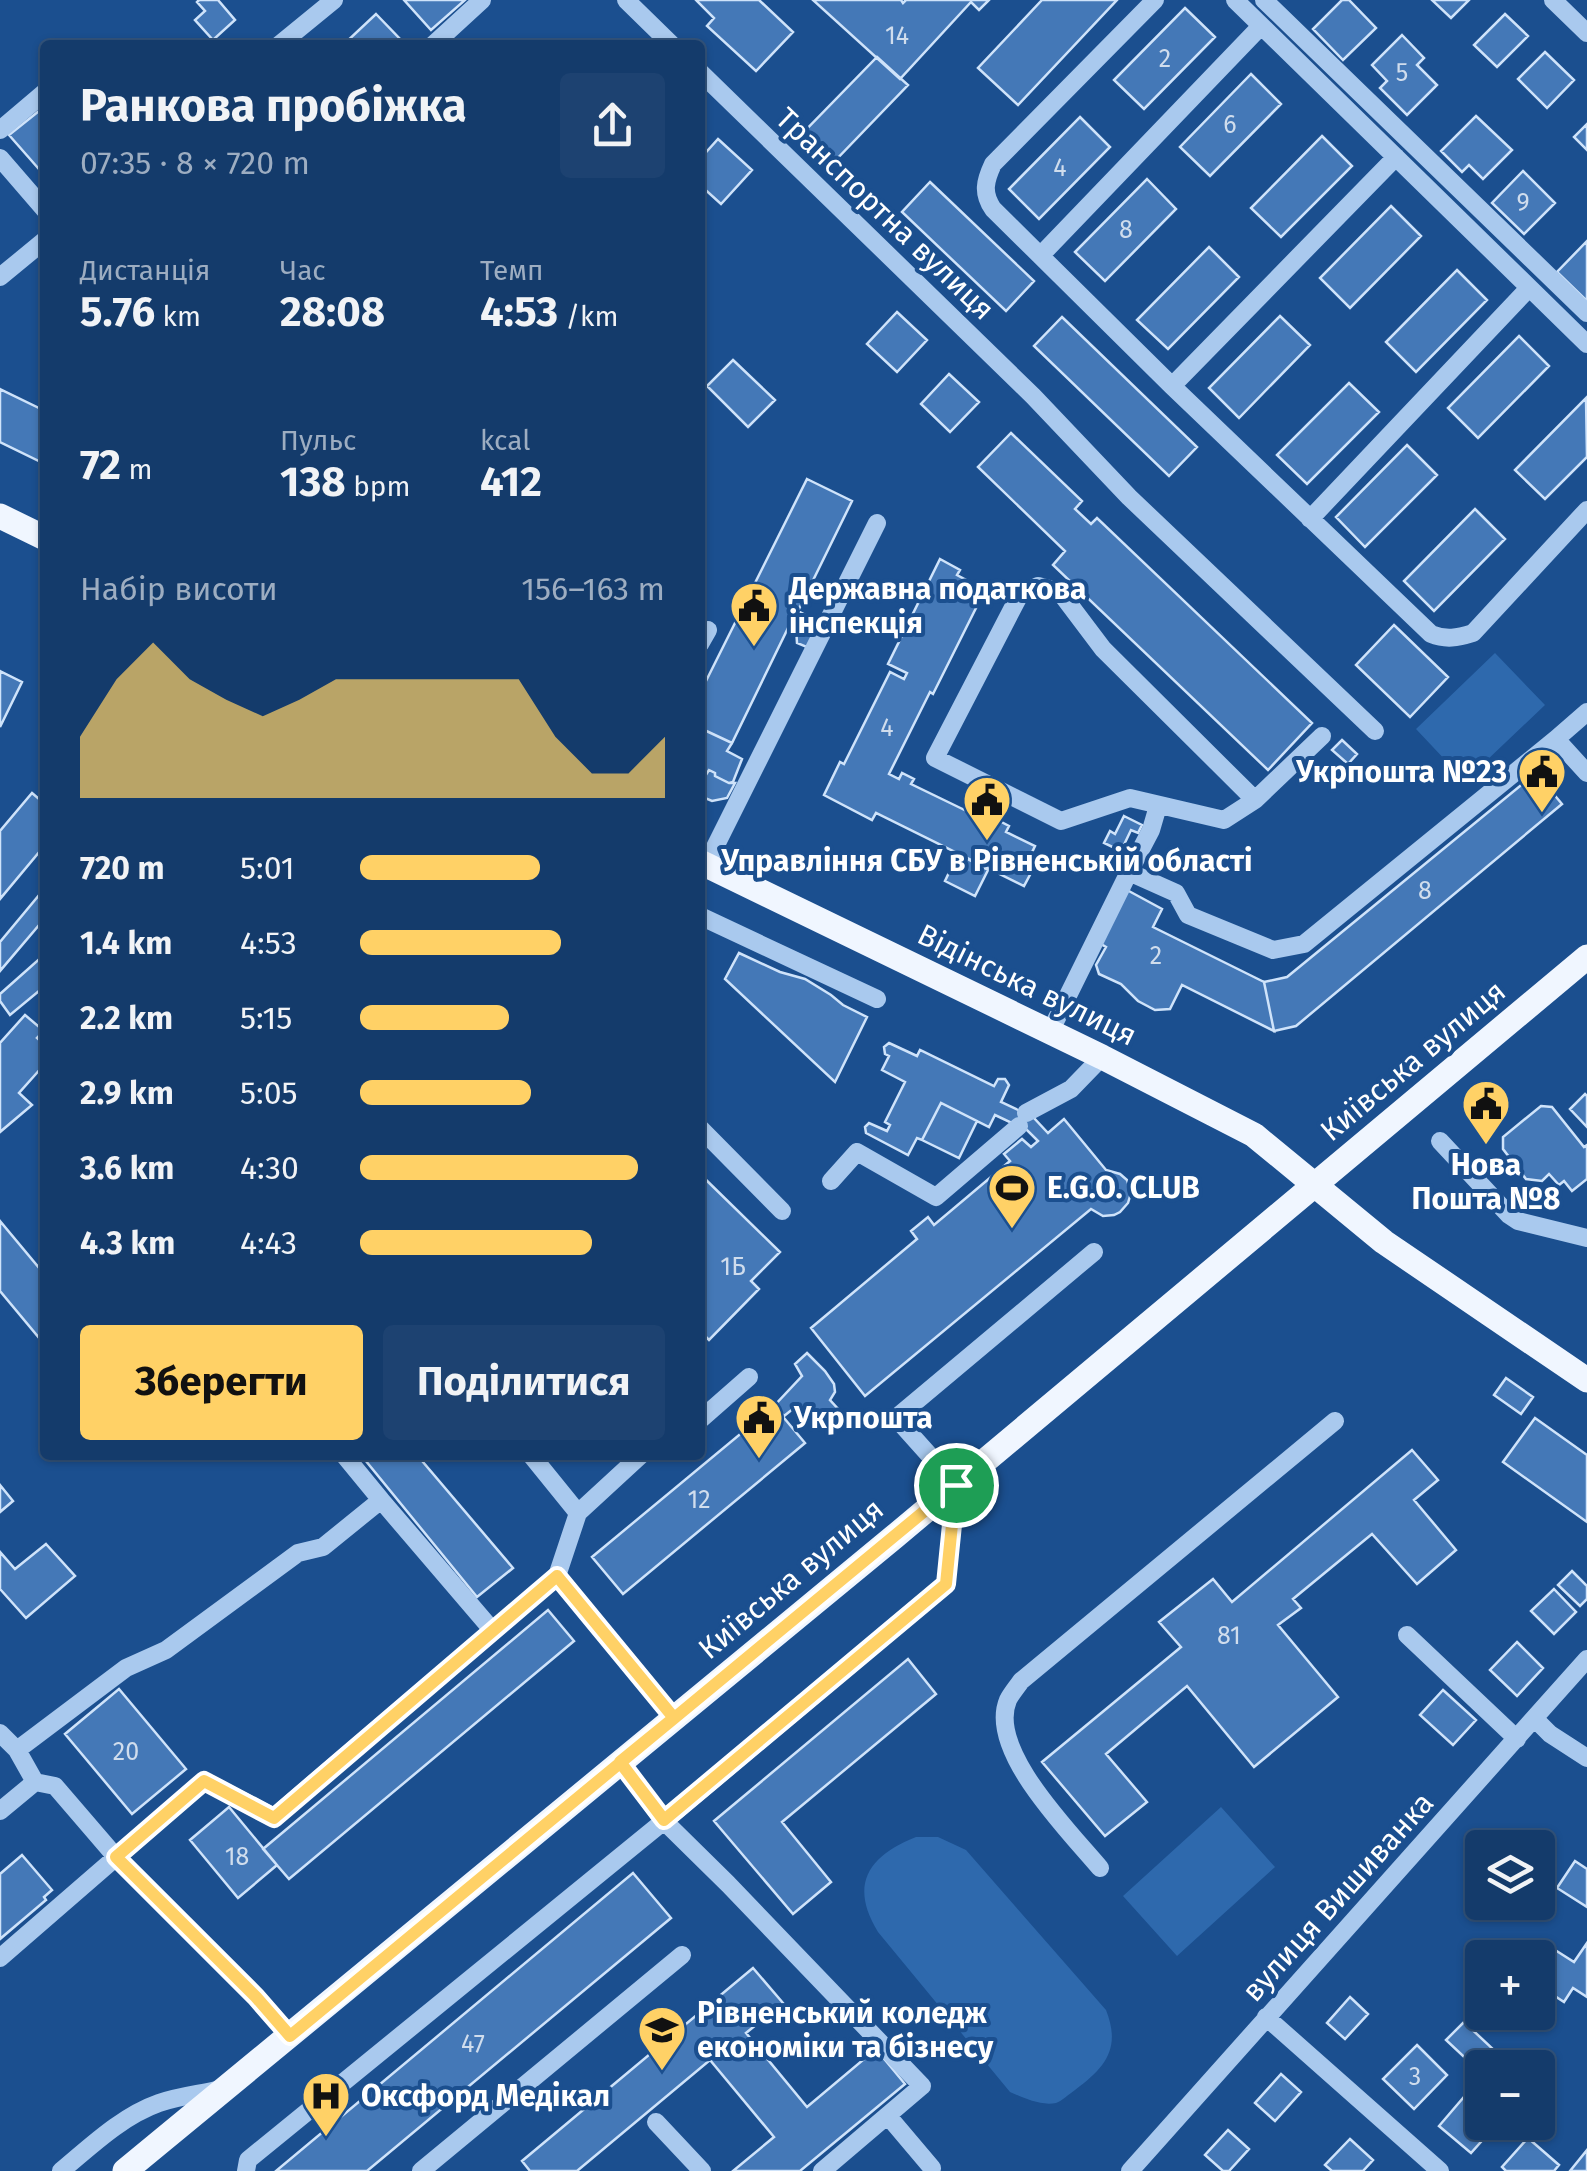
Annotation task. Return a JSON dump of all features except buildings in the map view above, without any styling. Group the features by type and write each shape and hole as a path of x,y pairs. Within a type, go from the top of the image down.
{"main road":[{"path":"0,516 40,536"},
{"name":"Відінська вулиця","path":"705,865 1254,1135 1384,1242 1587,1380"},
{"name":"Київська вулиця","path":"125,2171 956,1485 1587,957"}],"street":[{"path":"285,40 334,0"},
{"path":"439,40 482,0"},
{"path":"626,0 648,7 669,40"},
{"path":"1155,0 993,164 987,177 986,200 992,209 1431,634 1443,639 1472,634 1587,510"},
{"path":"1235,0 1587,344"},
{"path":"1264,0 1587,313"},
{"path":"1553,0 1587,33"},
{"path":"1041,255 1261,26"},
{"name":"Транспортна вулиця","path":"705,77 1032,396 1129,497 1375,731"},
{"path":"0,130 40,96"},
{"path":"1172,386 1396,157"},
{"path":"0,158 40,204"},
{"path":"0,277 40,244"},
{"path":"1310,519 1529,288"},
{"path":"705,860 878,523"},
{"path":"1255,800 1103,649 1060,592 1038,586 1019,596 935,758 1061,821 1130,798 1224,820 1255,800 1322,736"},
{"path":"1129,872 1176,893 1188,914 1273,950 1304,944 1587,712"},
{"path":"1556,739 1587,773"},
{"path":"1050,1032 1151,830 1158,806"},
{"path":"705,918 877,998"},
{"path":"831,1181 857,1152 936,1197 1023,1120 1072,1089 1102,1058"},
{"path":"705,1133 782,1211"},
{"path":"1440,1141 1518,1221 1587,1238"},
{"path":"246,2171 248,2160 946,1584 956,1485 896,1418 1094,1252"},
{"path":"705,1416 749,1377"},
{"path":"1100,1868 1018,1766 1005,1724 1007,1702 1022,1680 1335,1421"},
{"path":"348,1460 493,1631"},
{"path":"535,1460 578,1513"},
{"path":"0,1958 204,1781 274,1818 557,1576 578,1513 636,1460"},
{"path":"17,1750 126,1668 166,1650 298,1553 323,1547 381,1500"},
{"path":"557,1576 674,1718"},
{"path":"1407,1635 1517,1739"},
{"name":"вулиця Вишиванка","path":"1130,2171 1587,1660"},
{"path":"1534,1719 1587,1758"},
{"path":"0,1733 17,1750 35,1782 54,1786 116,1857 290,2036"},
{"path":"620,1762 664,1820 922,2086 822,2171"},
{"path":"0,1811 35,1782"},
{"path":"421,2171 682,1955"},
{"path":"1266,2017 1440,2171"},
{"path":"61,2171 137,2113 161,2102 227,2088"},
{"path":"888,2116 932,2168"},
{"path":"656,2122 702,2171"}],"shaded area":[{"path":"1495,653 1545,705 1465,781 1416,729"},
{"path":"1221,1807 1275,1867 1177,1956 1123,1896"},
{"path":"916,1837 938,1837 966,1850 1106,2010 1112,2035 1108,2056 1086,2082 1058,2102 1038,2102 1010,2092 878,1932 865,1900 868,1874 886,1853"}],"place":[{"name":"Державна податкова інспекція","path":"754,648"},
{"name":"Укрпошта №23","path":"1542,814"},
{"name":"Управління СБУ в Рівненській області","path":"987,842"},
{"name":"Нова Пошта №8","path":"1486,1146"},
{"name":"E.G.O. CLUB","path":"1012,1230"},
{"name":"Укрпошта","path":"759,1460"},
{"name":"Рівненський коледж економіки та бізнесу","path":"662,2072"},
{"name":"Оксфорд Медікал","path":"326,2138"}],"route":[{"path":"956,1485 674,1718 586,1791 290,2036 116,1857 204,1781 274,1818 557,1576 674,1718 620,1762 664,1820 946,1584 956,1485"}]}
